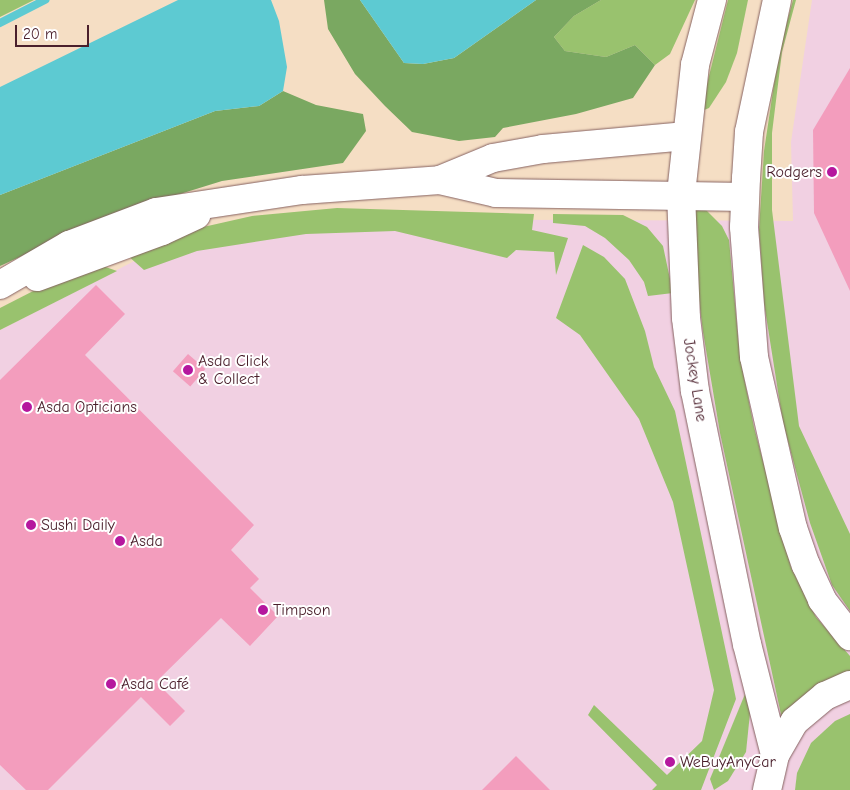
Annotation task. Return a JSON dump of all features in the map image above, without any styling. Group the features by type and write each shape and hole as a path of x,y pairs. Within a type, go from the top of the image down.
{"street":[{"name":"Jockey Lane","path":"712,0 695,65 686,136 681,194 682,260 695,391 747,644 775,755"},
{"path":"777,0 749,132 744,227 754,357 793,528 822,600 850,636"},
{"path":"440,180 493,158 568,146 686,136"},
{"path":"0,286 69,245 156,212 302,190 440,180 496,193 681,194 745,197"},
{"path":"768,790 775,755 795,721 825,696 850,686"}],"shaded area":[{"path":"812,0 850,0 850,790 0,790 0,330 148,254 366,219 793,221 791,142"}],"green space":[{"path":"0,0 34,0 0,17"},
{"path":"324,0 360,0 404,63 423,64 454,58 536,0 601,0 574,16 554,37 565,51 606,57 635,45 655,65 633,98 576,114 503,128 495,137 459,141 412,132 355,74 328,29"},
{"path":"601,0 695,0 670,54 655,65 635,45 606,57 565,51 554,37 574,16"},
{"path":"728,0 748,0 737,53 726,82 709,108 704,110 704,96"},
{"path":"793,0 796,0 782,52 772,133 772,210 799,426 850,534 850,611 832,585 810,523 783,423 764,303 759,230 764,151 779,51"},
{"path":"283,91 316,105 363,114 366,131 343,163 222,181 109,216 0,266 0,195 215,111 259,106"},
{"path":"701,205 722,226 729,240 740,357 754,427 791,567 816,617 850,656 850,673 782,719 720,433 703,332 695,269 693,206"},
{"path":"337,208 534,214 532,230 568,238 556,275 554,252 516,250 507,258 395,231 306,234 197,251 144,270 127,255 190,230 252,216"},
{"path":"553,214 623,215 647,227 663,246 673,293 648,296 644,282 629,260 605,238 585,226 553,223"},
{"path":"583,245 604,257 625,279 645,331 654,367 675,411 736,699 701,790 652,790 657,785 588,715 594,705 667,775 702,741 714,690 673,502 639,419 580,335 556,318"},
{"path":"97,264 117,271 0,330 0,308 43,286"},
{"path":"745,694 750,713 746,752 728,781 714,790 710,779"},
{"path":"850,714 850,790 795,790 797,773 811,743 835,721"}],"water":[{"path":"178,0 271,0 279,21 287,67 283,91 259,106 215,111 0,195 0,87"},
{"path":"360,0 536,0 454,58 423,64 404,63"}],"building":[{"name":"Rodgers","path":"850,68 850,291 814,213 813,130"},
{"name":"Asda","path":"96,285 125,314 85,355 254,525 231,550 259,579 250,588 278,616 250,646 221,618 156,682 185,711 170,726 141,697 48,790 26,790 0,765 0,380"},
{"name":"Asda Click & Collect","path":"188,354 205,369 190,386 173,371"},
{"path":"516,756 550,790 482,790"}],"waterway":[{"path":"0,23 45,0"}],"place":[{"name":"Rodgers","path":"832,172"},
{"name":"Asda Click & Collect","path":"188,370"},
{"name":"Asda Opticians","path":"27,407"},
{"name":"Sushi Daily","path":"31,525"},
{"name":"Asda","path":"120,541"},
{"name":"Timpson","path":"263,610"},
{"name":"Asda Café","path":"111,684"},
{"name":"WeBuyAnyCar","path":"670,762"}]}
